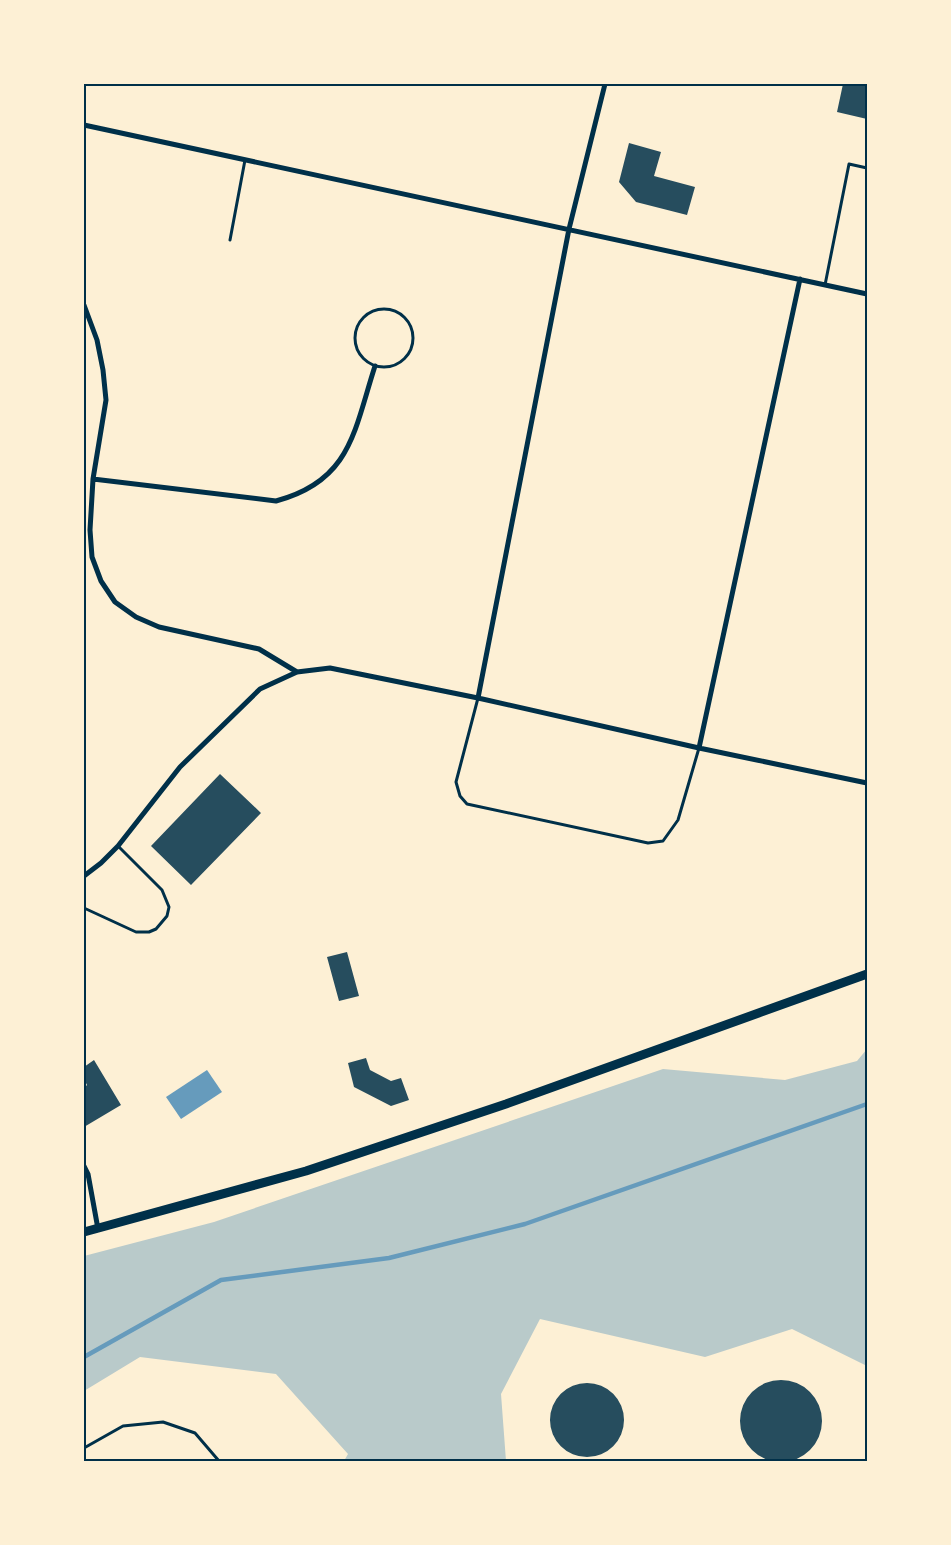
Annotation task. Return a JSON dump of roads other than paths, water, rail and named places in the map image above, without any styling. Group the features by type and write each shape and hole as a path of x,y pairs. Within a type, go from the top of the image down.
{"main road":[{"path":"84,1232 306,1171 497,1107 867,974"}],"street":[{"path":"478,698 569,229 605,84"},
{"path":"84,126 867,294"},
{"path":"699,748 800,279"},
{"path":"84,305 98,340 106,400 93,479 90,530 92,557 101,581 116,602 136,617 159,627 259,649 296,672"},
{"path":"93,479 276,501 294,496 324,479 339,463 349,445 375,366"},
{"path":"84,876 118,846 180,767 260,689 296,672 330,668 478,698 699,748 867,783"},
{"path":"84,1166 88,1174 98,1229"}],"lane":[{"path":"230,240 245,160"},
{"path":"825,284 849,164 867,168"},
{"path":"382,308 392,309 401,313 413,328 413,347 409,355 402,362 394,366 375,366 359,354 356,344 356,329 364,316 372,311 382,308"},
{"path":"478,698 456,782 460,796 467,804 648,844 663,841 678,820 699,748"},
{"path":"84,908 136,932 149,932 156,929 167,916 169,907 162,890 118,846"},
{"path":"84,1448 123,1426 163,1422 194,1433 219,1461"}],"water":[{"path":"207,1070 222,1092 181,1119 166,1097"}],"waterway":[{"path":"84,1357 221,1280 389,1258 525,1224 867,1104"}]}
